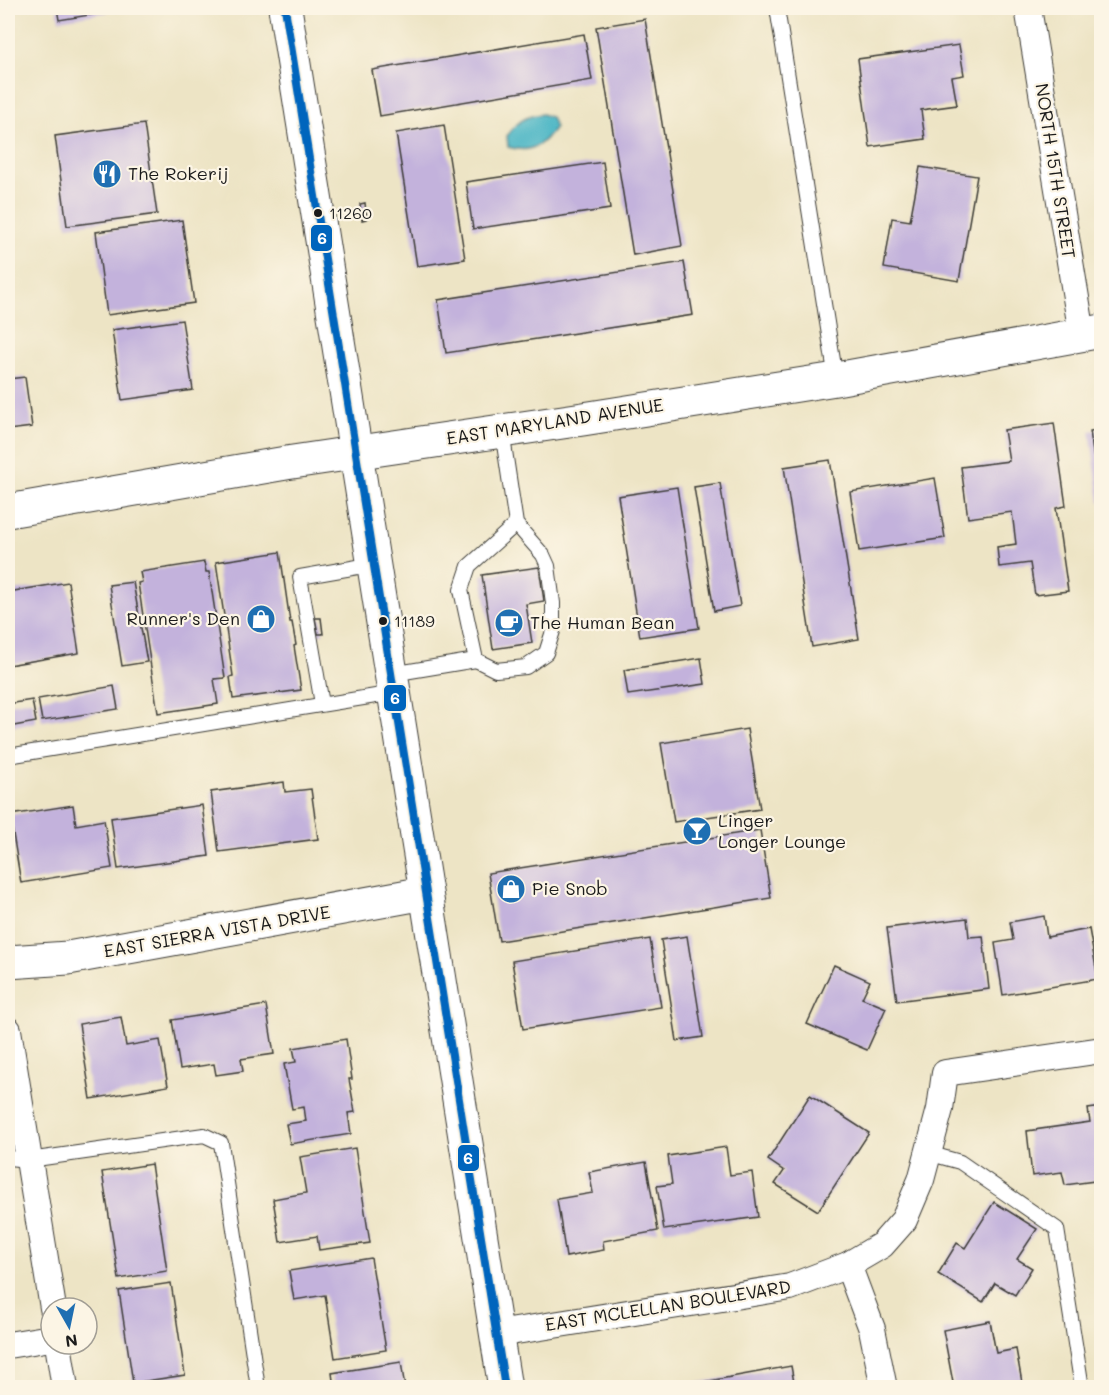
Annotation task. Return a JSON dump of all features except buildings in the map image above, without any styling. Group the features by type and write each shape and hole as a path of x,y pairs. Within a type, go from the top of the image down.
{"street":[{"path":"285,8 505,1388"},
{"name":"NORTH 15TH STREET","path":"1028,8 1092,333"},
{"name":"EAST MARYLAND AVENUE","path":"8,511 357,452 836,379 1092,333"},
{"name":"EAST SIERRA VISTA DRIVE","path":"8,962 68,958 425,893"},
{"path":"8,1030 18,1159 49,1296"},
{"name":"EAST MCLELLAN BOULEVARD","path":"497,1334 789,1287 848,1265 882,1245 904,1220 921,1180 940,1109 945,1073 1101,1050"},
{"path":"848,1265 872,1329 884,1388"},
{"path":"8,1345 39,1340"},
{"path":"60,1356 65,1388"}],"lane":[{"path":"777,8 836,379"},
{"path":"8,756 322,704 476,660 496,670 526,667 546,653 553,631 553,603 548,566 543,555 516,524 502,430"},
{"path":"476,660 461,590 469,566 516,524"},
{"path":"322,704 300,577 375,564"},
{"path":"18,1159 204,1135 221,1143 258,1388"},
{"path":"928,1153 960,1162 1057,1229 1082,1388"}],"water":[{"path":"542,114 551,117 555,127 540,144 523,150 508,147 507,136 518,123 530,116"}],"transit line":[{"name":"6","path":"285,8 505,1388"}],"place":[{"name":"The Rokerij","path":"107,174"},
{"name":"11260","path":"318,213"},
{"name":"Runner's Den","path":"261,619"},
{"name":"11189","path":"383,621"},
{"name":"The Human Bean","path":"509,623"},
{"name":"Linger Longer Lounge","path":"697,831"},
{"name":"Pie Snob","path":"511,889"}]}
